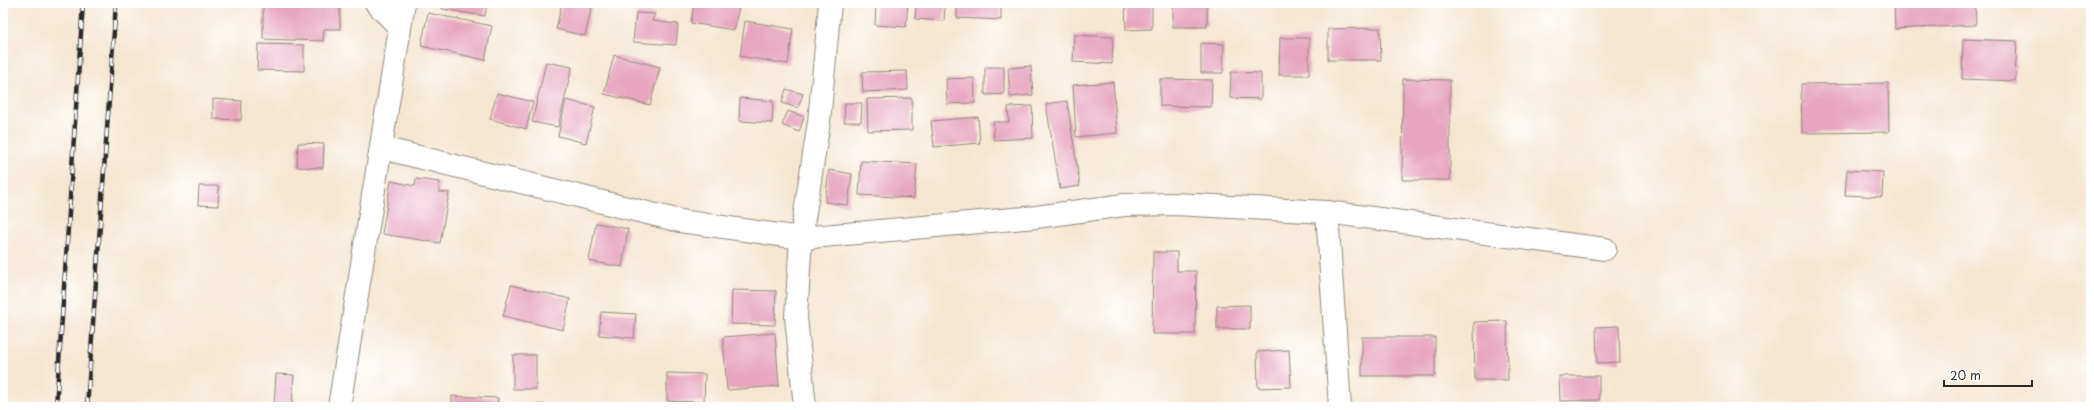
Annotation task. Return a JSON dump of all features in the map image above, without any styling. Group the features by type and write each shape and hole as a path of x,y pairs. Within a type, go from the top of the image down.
{"street":[{"path":"376,3 400,28"},
{"path":"339,407 382,148 404,3"},
{"path":"805,407 796,316 801,238 819,122 830,3"},
{"path":"382,148 680,221 801,238 1036,217 1124,205 1199,205 1327,212 1605,249"},
{"path":"1327,212 1340,407"}],"building":[{"path":"263,3 340,3 340,29 324,29 323,41 263,39"},
{"path":"443,3 487,3 485,16 442,9"},
{"path":"562,3 576,3 592,6 585,36 556,29"},
{"path":"694,3 717,3 739,7 734,30 691,23"},
{"path":"876,3 908,3 906,27 875,25"},
{"path":"916,3 945,3 944,21 915,19"},
{"path":"957,3 1001,3 1001,20 957,18"},
{"path":"1125,3 1152,3 1152,29 1126,30"},
{"path":"1173,3 1207,3 1207,27 1173,27"},
{"path":"1894,3 1975,3 1976,25 1895,29"},
{"path":"428,13 492,26 485,60 421,46"},
{"path":"636,13 655,14 652,21 678,24 676,45 633,42"},
{"path":"745,21 793,29 788,64 740,56"},
{"path":"1380,28 1381,60 1328,60 1328,29"},
{"path":"1074,35 1113,37 1112,64 1073,62"},
{"path":"1280,38 1309,38 1309,75 1279,75"},
{"path":"1963,39 2017,41 2015,81 1962,79"},
{"path":"1201,43 1224,44 1223,73 1201,73"},
{"path":"258,44 304,45 304,71 257,70"},
{"path":"614,55 660,67 650,105 604,94"},
{"path":"546,62 572,67 558,127 532,122"},
{"path":"1031,66 1033,95 1010,97 1008,68"},
{"path":"985,67 1004,67 1004,94 985,95"},
{"path":"907,71 908,90 863,92 862,72"},
{"path":"1231,72 1261,73 1261,99 1230,98"},
{"path":"974,78 975,103 947,104 946,79"},
{"path":"1160,79 1212,80 1211,107 1160,106"},
{"path":"1403,79 1450,80 1450,180 1402,180"},
{"path":"1113,82 1117,133 1076,137 1073,85"},
{"path":"1888,83 1889,132 1802,133 1801,84"},
{"path":"786,89 803,94 798,108 782,103"},
{"path":"497,93 533,102 526,129 490,119"},
{"path":"740,98 773,101 772,123 739,121"},
{"path":"912,98 912,130 868,131 867,99"},
{"path":"213,99 242,101 241,120 213,119"},
{"path":"566,100 595,107 586,143 558,136"},
{"path":"1067,101 1080,186 1060,189 1046,104"},
{"path":"845,103 862,103 861,122 844,122"},
{"path":"1032,106 1033,138 994,140 993,122 1009,122 1008,107"},
{"path":"788,111 804,117 799,132 782,125"},
{"path":"978,117 980,143 934,147 931,121"},
{"path":"298,143 324,144 323,168 297,167"},
{"path":"861,161 917,164 914,198 859,195"},
{"path":"829,170 852,174 848,205 825,202"},
{"path":"1847,170 1883,172 1882,197 1845,195"},
{"path":"416,179 440,182 439,192 449,193 440,243 382,234 391,181 415,186"},
{"path":"199,186 219,186 218,206 198,205"},
{"path":"596,223 628,229 622,267 589,261"},
{"path":"1153,252 1177,252 1177,271 1196,271 1195,334 1152,334"},
{"path":"511,285 570,299 563,330 503,316"},
{"path":"732,290 776,291 775,325 731,324"},
{"path":"1250,305 1250,329 1217,329 1217,306"},
{"path":"601,312 636,314 634,338 599,335"},
{"path":"1507,321 1508,380 1475,380 1474,322"},
{"path":"1619,326 1620,362 1597,363 1596,327"},
{"path":"775,333 779,386 727,390 723,337"},
{"path":"1362,337 1435,337 1435,376 1362,376"},
{"path":"1289,350 1291,387 1258,388 1257,352"},
{"path":"513,355 536,355 536,389 513,389"},
{"path":"667,373 705,374 704,402 667,401"},
{"path":"276,374 294,375 292,407 274,407"},
{"path":"1559,376 1599,376 1599,400 1560,401"},
{"path":"452,396 498,398 497,407 452,407"},
{"path":"533,404 570,406 570,407 533,407"}],"railway":[{"path":"56,407 83,3"},
{"path":"87,407 116,3"}]}
